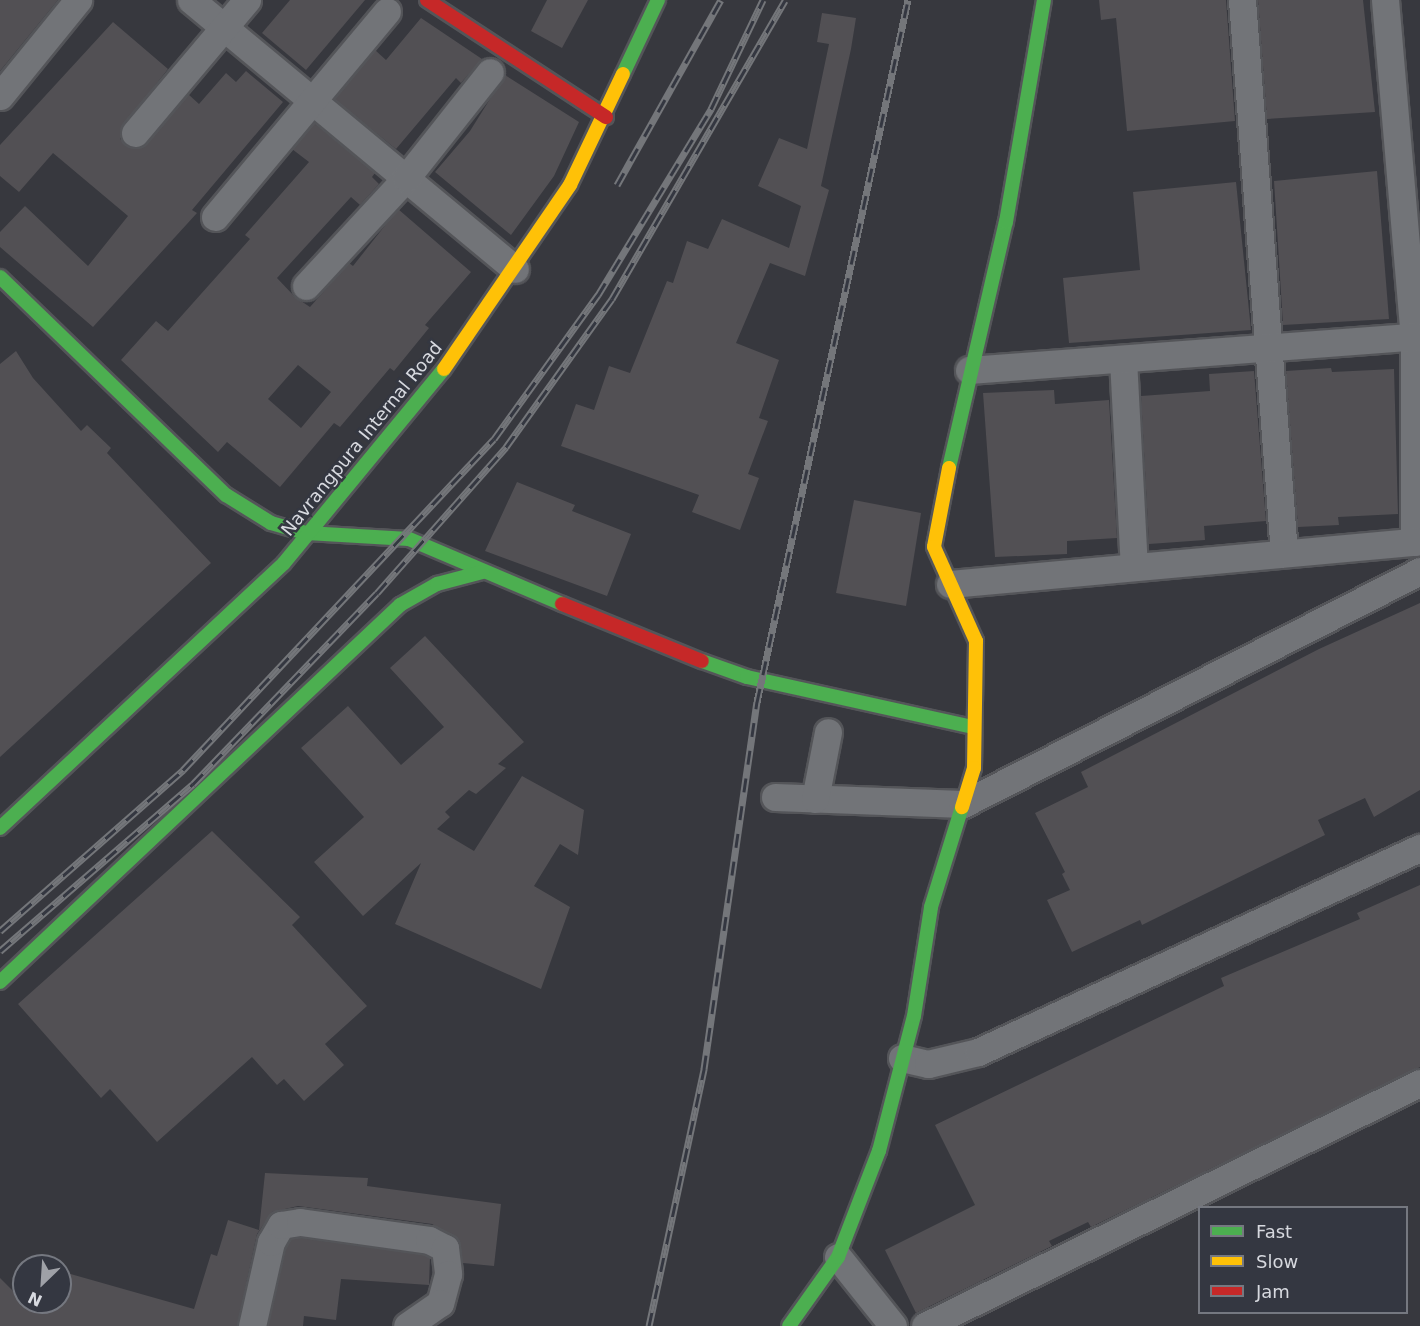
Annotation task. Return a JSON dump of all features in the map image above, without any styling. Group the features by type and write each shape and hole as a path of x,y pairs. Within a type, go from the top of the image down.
{"street":[{"path":"0,96 78,0"},
{"path":"191,0 515,269"},
{"path":"135,133 247,0"},
{"path":"427,0 606,117"},
{"name":"Navrangpura Internal Road","path":"0,828 284,563 439,377 515,269 570,185 606,117 658,0"},
{"path":"789,1326 838,1257 879,1151 902,1058 931,907 974,768 972,727 976,641 934,547 969,370 1006,222 1044,0"},
{"path":"1242,0 1284,553"},
{"path":"950,584 1417,542 1417,336 1385,0"},
{"path":"216,217 387,11"},
{"path":"306,286 406,178 490,72"},
{"path":"6,292 226,495 271,523 307,533 409,539 482,572 747,677 972,727"},
{"path":"969,370 1417,336"},
{"path":"1123,359 1134,567"},
{"path":"775,797 963,804 1420,571"},
{"path":"0,982 400,604 437,584 482,572"},
{"path":"815,799 828,732"},
{"path":"902,1058 928,1064 978,1052 1420,848"},
{"path":"925,1326 1420,1083"},
{"path":"252,1326 271,1242 281,1225 300,1222 429,1240 445,1248 448,1274 440,1303 407,1326"},
{"path":"838,1257 892,1326"}],"building":[{"path":"0,0 58,0 0,71"},
{"path":"290,0 365,0 306,70 262,33"},
{"path":"547,0 588,0 562,48 531,31"},
{"path":"1099,0 1226,0 1235,121 1127,131 1116,18 1101,20"},
{"path":"1258,0 1363,0 1375,112 1267,119"},
{"path":"822,13 856,18 821,186 829,190 805,276 770,263 736,343 779,360 759,418 768,421 748,474 759,478 740,530 692,512 699,495 561,446 576,404 594,410 609,366 630,373 667,281 673,283 687,241 708,249 722,219 789,248 801,206 758,186 779,138 807,149 829,44 817,42"},
{"path":"421,18 482,59 461,83 456,78 396,149 334,99 375,50 386,60"},
{"path":"113,22 168,69 120,130 120,139 132,148 147,143 188,94 199,104 226,73 236,82 246,71 283,102 192,210 197,213 93,327 0,247 0,232 25,206 88,266 128,216 53,153 19,192 0,176 0,145"},
{"path":"505,75 579,122 554,176 511,235 435,172 470,131"},
{"path":"314,123 375,173 372,177 379,184 360,205 351,197 277,278 295,297 310,307 349,263 353,266 398,209 471,272 425,325 429,328 394,371 390,368 340,427 334,423 280,487 227,442 218,452 121,360 156,321 168,331 250,239 245,235 309,162 292,149","holes":["298,365 331,392 301,428 268,399"]},
{"path":"1377,171 1389,319 1283,325 1274,181"},
{"path":"1236,182 1251,330 1069,343 1063,278 1140,270 1133,192"},
{"path":"16,351 33,378 81,431 87,425 111,448 107,453 211,563 0,757 0,364"},
{"path":"1331,368 1332,372 1394,369 1398,514 1338,517 1339,525 1298,527 1286,371"},
{"path":"1254,371 1266,521 1204,526 1205,540 1149,544 1141,396 1210,391 1209,374"},
{"path":"1054,390 1055,404 1109,400 1117,538 1067,541 1067,554 995,557 983,393"},
{"path":"517,482 575,505 572,511 631,534 607,596 485,551"},
{"path":"854,500 921,513 906,606 836,593"},
{"path":"1420,603 1420,790 1374,817 1365,798 1318,820 1325,835 1142,925 1140,920 1072,952 1047,900 1070,890 1062,874 1065,872 1035,813 1088,787 1081,772 1319,649"},
{"path":"425,636 524,742 498,764 506,768 476,794 469,790 445,812 450,817 437,829 474,851 522,776 584,810 578,855 560,844 534,886 570,907 541,989 395,924 421,863 363,916 314,862 364,817 301,748 348,706 401,765 444,727 390,668"},
{"path":"212,831 300,917 292,925 367,1006 325,1044 344,1065 304,1101 284,1079 277,1085 252,1057 157,1142 110,1089 101,1098 18,1004"},
{"path":"1420,885 1420,1067 1091,1227 1088,1222 1049,1241 1052,1246 916,1313 885,1250 975,1205 935,1125 1224,986 1221,978 1360,919 1357,913"},
{"path":"265,1173 368,1178 367,1186 501,1204 494,1266 463,1263 458,1239 432,1224 298,1206 272,1212 257,1234 237,1326 0,1326 0,1278 12,1290 12,1314 72,1314 72,1274 194,1309 211,1254 217,1256 228,1220 259,1230"},
{"path":"300,1238 424,1255 430,1258 429,1285 341,1279 336,1320 304,1316 303,1326 268,1326 286,1248 291,1239"}],"railway":[{"path":"617,185 721,0"},
{"path":"0,931 183,770 494,439 598,295 711,109 763,0"},
{"path":"0,951 193,784 377,593 506,447 612,299 785,0"},
{"path":"649,1326 704,1069 757,702 908,0"}],"traffic: fast":[{"path":"623,74 658,0"},
{"path":"949,468 1006,222 1044,0"},
{"path":"0,277 226,495 271,523 307,533 409,539 562,604"},
{"path":"0,828 284,563 444,369"},
{"path":"0,982 400,605 437,584 482,572"},
{"path":"702,661 747,677 972,727"},
{"path":"789,1326 838,1257 879,1151 914,1016 931,907 962,807"}],"traffic: slow":[{"path":"444,369 570,185 623,74"},
{"path":"949,468 934,547 976,641 974,768 962,807"}],"traffic: jam":[{"path":"427,0 606,117"},
{"path":"562,604 702,661"}]}
